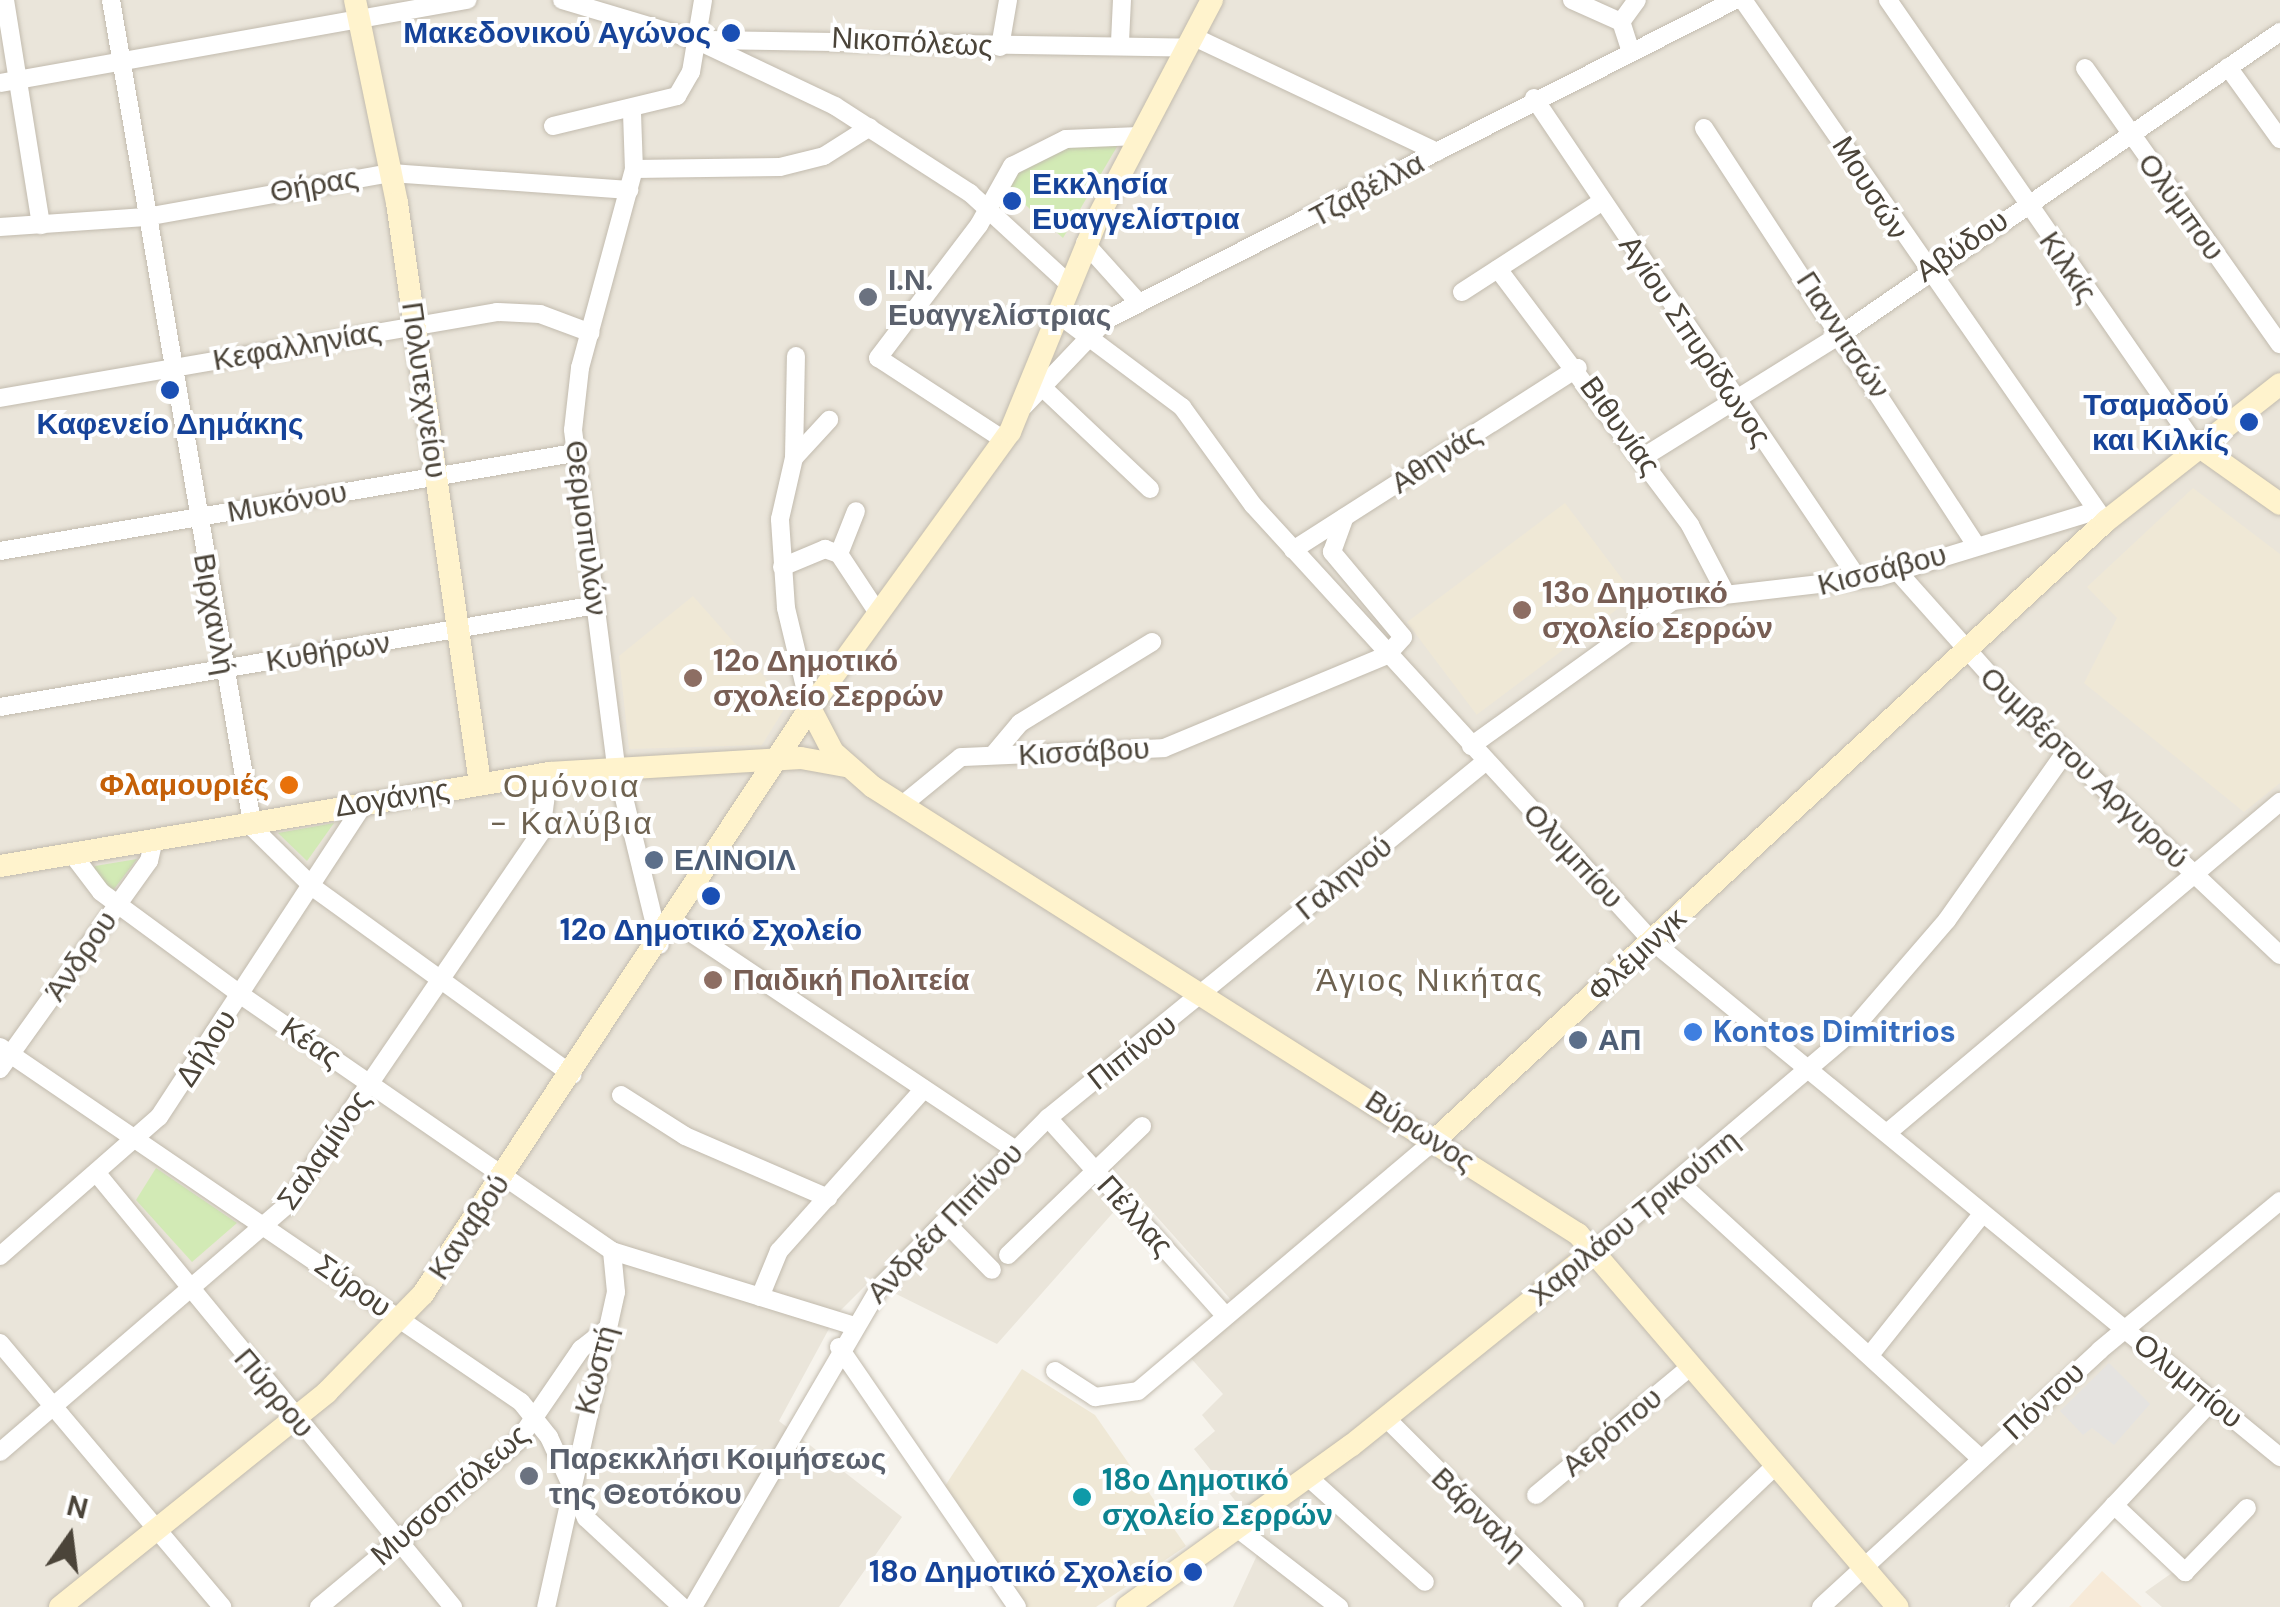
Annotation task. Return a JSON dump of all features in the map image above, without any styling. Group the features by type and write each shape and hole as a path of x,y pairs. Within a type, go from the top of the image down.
{"street":[{"path":"4,0 9,81 41,225"},
{"name":"Βιρχανλή","path":"111,0 252,822"},
{"path":"9,81 357,11 468,0"},
{"path":"562,0 696,40 870,127 990,208 1070,285"},
{"path":"553,126 632,113 683,90 703,0"},
{"path":"1000,47 1008,0"},
{"path":"1120,42 1122,0"},
{"name":"Καναβού","path":"60,1607 296,1419 402,1320 660,946 810,708 1004,440 1022,408 1086,243 1138,136 1212,0"},
{"path":"1572,0 1621,22 1630,49"},
{"path":"1621,22 1637,0"},
{"name":"Τζαβέλλα","path":"1022,408 1088,335 1139,304 1630,49 1735,0"},
{"name":"Μουσών","path":"1742,0 1922,271 2100,516"},
{"name":"Κιλκίς","path":"1888,0 2194,443 2280,504"},
{"name":"Πολυτεχνείου","path":"357,11 391,174 480,783"},
{"name":"Αβύδου","path":"1642,458 1844,333 1922,271 2280,32"},
{"name":"Νικοπόλεως","path":"696,40 1000,47 1190,42"},
{"path":"1190,42 1437,152"},
{"path":"2228,67 2280,139"},
{"name":"Ολύμπου","path":"2085,68 2280,344"},
{"name":"Αγίου Σπυρίδωνος","path":"1534,98 1735,402 1859,580"},
{"name":"Θερμοπυλών","path":"632,113 634,168 574,399 574,453 616,765 660,946"},
{"path":"634,168 780,167 824,156 870,127"},
{"name":"Γιαννιτσών","path":"1704,128 1844,333 1977,546"},
{"path":"1004,440 878,358 990,208 1007,171 1040,148 1091,135 1138,136"},
{"name":"Θήρας","path":"0,227 146,216 391,174 629,190"},
{"path":"1462,292 1601,202"},
{"path":"1086,243 1139,304"},
{"name":"Βιθυνίας","path":"1498,269 1578,368 1642,458 1726,594"},
{"name":"Κεφαλληνίας","path":"0,398 415,325 520,311 591,334"},
{"name":"Ολυμπίου","path":"1059,315 1182,407 1294,550 1652,941 2280,1457"},
{"path":"796,356 794,458 784,484 782,566 810,708 846,766"},
{"name":"Αθηνάς","path":"1294,550 1578,368"},
{"name":"Φλέμινγκ","path":"1056,1371 1095,1397 1129,1395 1223,1313 1436,1140 1966,653 2100,516 2194,443 2280,384"},
{"path":"1042,386 1150,489"},
{"path":"794,458 829,420"},
{"name":"Μυκόνου","path":"0,550 574,453"},
{"path":"839,554 856,511"},
{"path":"1345,516 1332,552 1403,638 1387,655"},
{"name":"Κισσάβου","path":"1470,746 1649,614 1726,594 1898,572 1977,546 2100,516"},
{"path":"782,566 825,549 839,554 878,613"},
{"name":"Ουμβέρτου Αργυρού","path":"1898,572 1966,653 2064,752 2280,955"},
{"name":"Κυθήρων","path":"0,707 596,605"},
{"path":"992,756 1020,723 1152,642"},
{"name":"Κισσάβου","path":"900,806 954,760 1164,748 1387,655"},
{"name":"Χαριλάου Τρικούπη","path":"1128,1607 1386,1418 1679,1182 1808,1072 1920,954 2064,752"},
{"name":"Δογάνης","path":"0,866 366,801 616,765 778,759 846,766"},
{"name":"Γαληνού","path":"1203,994 1485,762"},
{"name":"Βύρωνος","path":"846,766 900,806 1436,1140 1592,1252 1772,1469 1861,1572 1898,1607"},
{"name":"Σαλαμίνος","path":"0,1452 268,1226 371,1084 541,832 549,773"},
{"name":"Δήλου","path":"0,1256 139,1140 314,888 366,801"},
{"path":"1887,1133 2280,802"},
{"path":"252,822 314,888 572,1075"},
{"name":"Άνδρου","path":"4,1057 117,904 154,840"},
{"name":"Κέας","path":"73,854 117,904 241,996 612,1252 852,1325"},
{"path":"675,922 1014,1150"},
{"name":"Πιπίνου","path":"1054,1114 1203,994"},
{"name":"Σύρου","path":"4,1057 268,1226 538,1418 586,1518 682,1607"},
{"path":"760,1297 779,1251 924,1088"},
{"path":"621,1095 684,1136 828,1198"},
{"name":"Ανδρέα Πιπίνου","path":"693,1607 852,1325 945,1222 1054,1114"},
{"name":"Πέλλας","path":"1054,1114 1094,1172 1223,1313"},
{"path":"1008,1255 1142,1126"},
{"name":"Πύρρου","path":"99,1176 453,1607"},
{"path":"1679,1182 1981,1459"},
{"name":"Πόντου","path":"1821,1607 1981,1459 2280,1201"},
{"path":"1870,1355 1984,1213"},
{"path":"945,1222 992,1270"},
{"name":"Κωστή","path":"546,1607 608,1328 612,1252"},
{"name":"Μυσσοπόλεως","path":"319,1607 538,1418 580,1350 608,1328"},
{"path":"0,1343 222,1607"},
{"path":"838,1346 1018,1607"},
{"name":"Αερόπου","path":"1536,1495 1688,1368"},
{"path":"2019,1607 2212,1401"},
{"name":"Βάρναλη","path":"1386,1418 1575,1607"},
{"path":"1627,1607 1772,1469"},
{"path":"1308,1477 1426,1582"},
{"path":"2114,1505 2186,1572 2247,1508"},
{"path":"1238,1529 1339,1607"}],"shaded area":[{"path":"0,0 2280,0 2280,1607 2162,1607 2145,1592 2186,1563 2112,1493 2005,1607 1233,1607 1265,1538 1194,1449 1215,1431 1202,1415 1223,1394 1188,1355 1240,1310 1133,1190 997,1344 870,1281 837,1314 779,1421 902,1517 839,1607 0,1607"},
{"path":"2193,488 2280,554 2280,783 2244,812 2084,683 2117,618 2087,587"},
{"name":"13ο Δημοτικό σχολείο Σερρών","path":"1565,503 1635,596 1477,715 1407,622"},
{"name":"12ο Δημοτικό σχολείο Σερρών","path":"693,596 784,699 783,711 762,745 629,749 619,656"},
{"path":"2109,1363 2150,1404 2114,1445 2092,1428 2083,1435 2060,1411"},
{"path":"1022,1369 1095,1415 1186,1546 1096,1607 1023,1607 943,1489"},
{"path":"2102,1571 2142,1607 2069,1607"}],"green space":[{"path":"1121,140 1063,238 1003,185 1048,150"},
{"path":"334,823 307,861 278,833"},
{"path":"137,859 111,893 94,869 95,866"},
{"path":"156,1168 237,1223 192,1262 136,1200"}],"place":[{"name":"Μακεδονικού Αγώνος","path":"731,33"},
{"name":"Εκκλησία Ευαγγελίστρια","path":"1012,201"},
{"name":"Ι.Ν. Ευαγγελίστριας","path":"868,297"},
{"name":"Καφενείο Δημάκης","path":"170,390"},
{"name":"Τσαμαδού και Κιλκίς","path":"2249,422"},
{"name":"13ο Δημοτικό σχολείο Σερρών","path":"1522,610"},
{"name":"12ο Δημοτικό σχολείο Σερρών","path":"693,678"},
{"name":"Φλαμουριές","path":"289,785"},
{"name":"ΕΛΙΝΟΙΛ","path":"654,860"},
{"name":"12ο Δημοτικό Σχολείο","path":"711,896"},
{"name":"Παιδική Πολιτεία","path":"713,980"},
{"name":"Kontos Dimitrios","path":"1693,1032"},
{"name":"ΑΠ","path":"1578,1040"},
{"name":"Παρεκκλήσι Κοιμήσεως της Θεοτόκου","path":"529,1476"},
{"name":"18ο Δημοτικό σχολείο Σερρών","path":"1082,1497"},
{"name":"18ο Δημοτικό Σχολείο","path":"1193,1572"}],"district":[{"name":"Ομόνοια - Καλύβια","path":"572,806"},
{"name":"Άγιος Νικήτας","path":"1430,980"}]}
